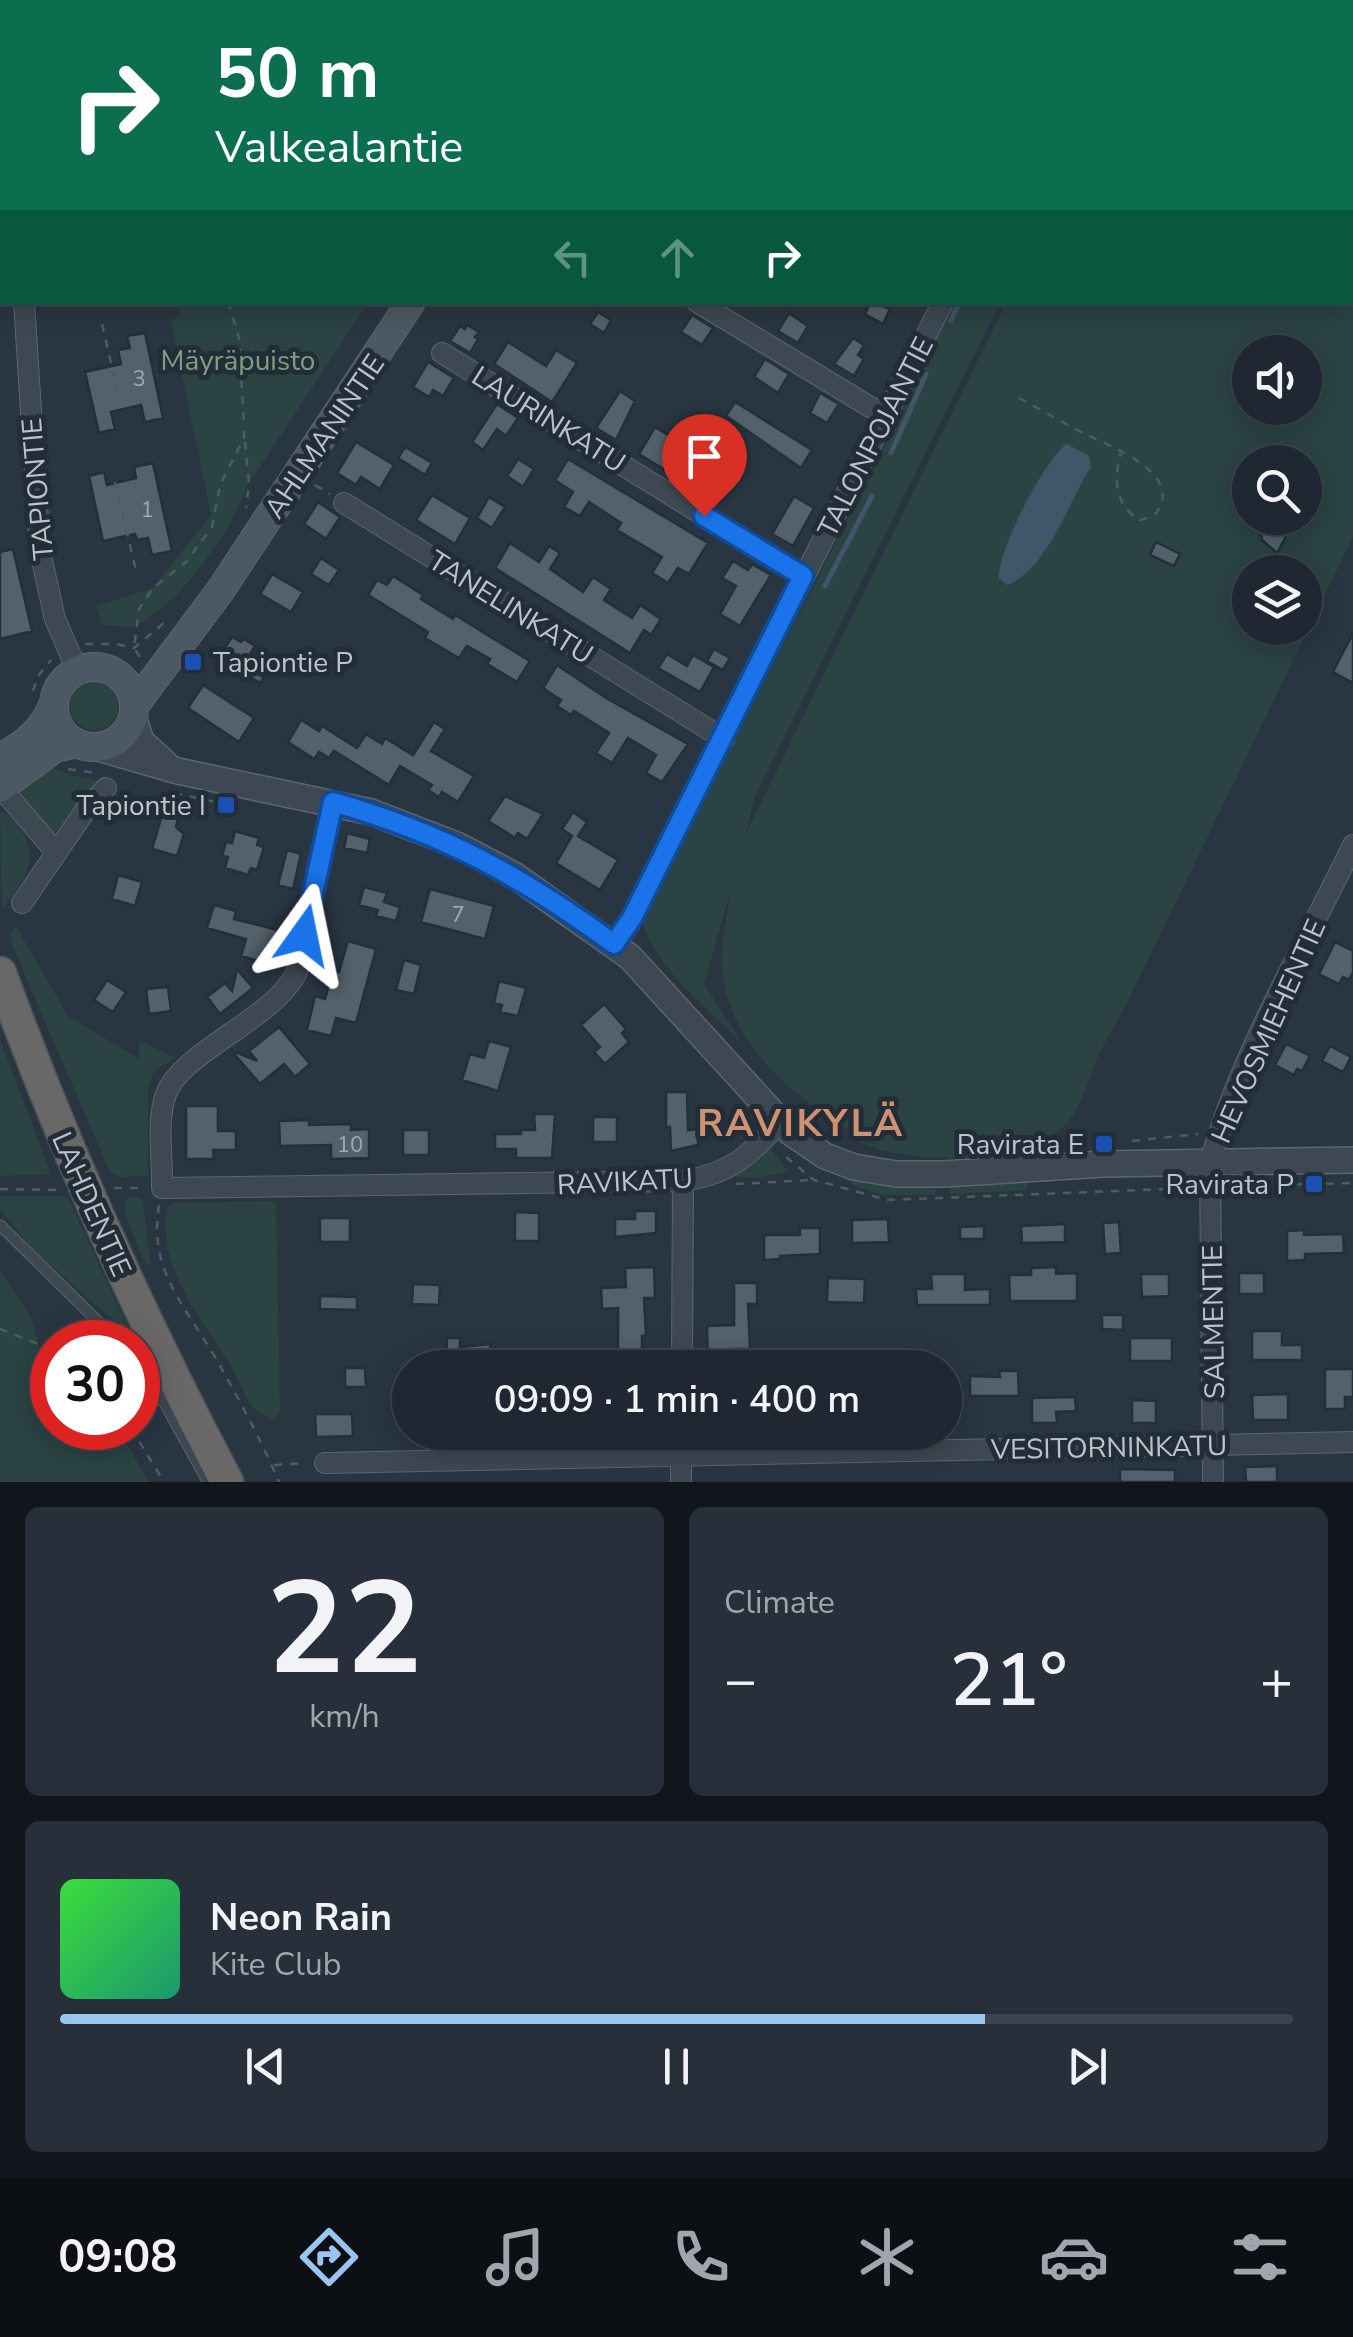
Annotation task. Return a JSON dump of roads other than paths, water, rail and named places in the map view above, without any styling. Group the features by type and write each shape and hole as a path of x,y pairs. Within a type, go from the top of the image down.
{"highway":[{"name":"LAHDENTIE","path":"0,974 72,1161 114,1256 227,1482"}],"main road":[{"name":"AHLMANINTIE","path":"134,711 299,474 409,305"},
{"name":"AHLMANINTIE","path":"113,671 130,669 153,655 235,568"},
{"path":"0,788 55,748 118,740 134,711 124,681 113,671 67,662 58,689 43,700"},
{"path":"43,700 58,725 86,745"},
{"path":"0,758 33,736 50,715 43,700"}],"street":[{"name":"TAPIONTIE","path":"24,305 40,551 67,662"},
{"path":"702,305 885,416"},
{"name":"TALONPOJANTIE","path":"614,944 632,918 724,739 941,305"},
{"name":"LAURINKATU","path":"442,354 803,576"},
{"name":"TANELINKATU","path":"344,503 724,739"},
{"path":"134,711 137,735 151,754 188,773"},
{"path":"86,745 188,773 333,802 403,823 456,845 546,896 614,944 652,979 780,1122 824,1156 896,1174 1104,1164 1216,1174 1353,1160"},
{"path":"0,788 56,852"},
{"path":"22,903 84,810 106,788"},
{"name":"RAVIKATU","path":"333,802 296,972 282,994 191,1065 168,1088 162,1112 162,1188 683,1181 736,1165 780,1122"},
{"name":"HEVOSMIEHENTIE","path":"1216,1174 1219,1128 1353,844"},
{"name":"SALMENTIE","path":"1213,1482 1216,1174"},
{"path":"682,1350 683,1181"},
{"name":"VESITORNINKATU","path":"962,1444 1353,1442"},
{"name":"VESITORNINKATU","path":"324,1462 549,1450"},
{"path":"681,1450 681,1482"}],"lane":[{"path":"0,1225 97,1320"},
{"path":"160,1396 208,1482"}],"water":[{"path":"1067,444 1089,456 1091,467 1046,550 1021,577 1007,585 999,578 1000,565 1014,528 1035,486"}],"waterway":[{"path":"951,320 958,305"},
{"path":"891,453 926,374"},
{"path":"825,586 872,496"}],"place":[{"name":"Tapiontie P","path":"193,662"},
{"name":"Tapiontie I","path":"226,805"},
{"name":"Ravirata E","path":"1104,1144"},
{"name":"Ravirata P","path":"1314,1184"}],"district":[{"name":"RAVIKYLÄ","path":"801,1123"}],"park label":[{"name":"Mäyräpuisto","path":"238,360"}]}
